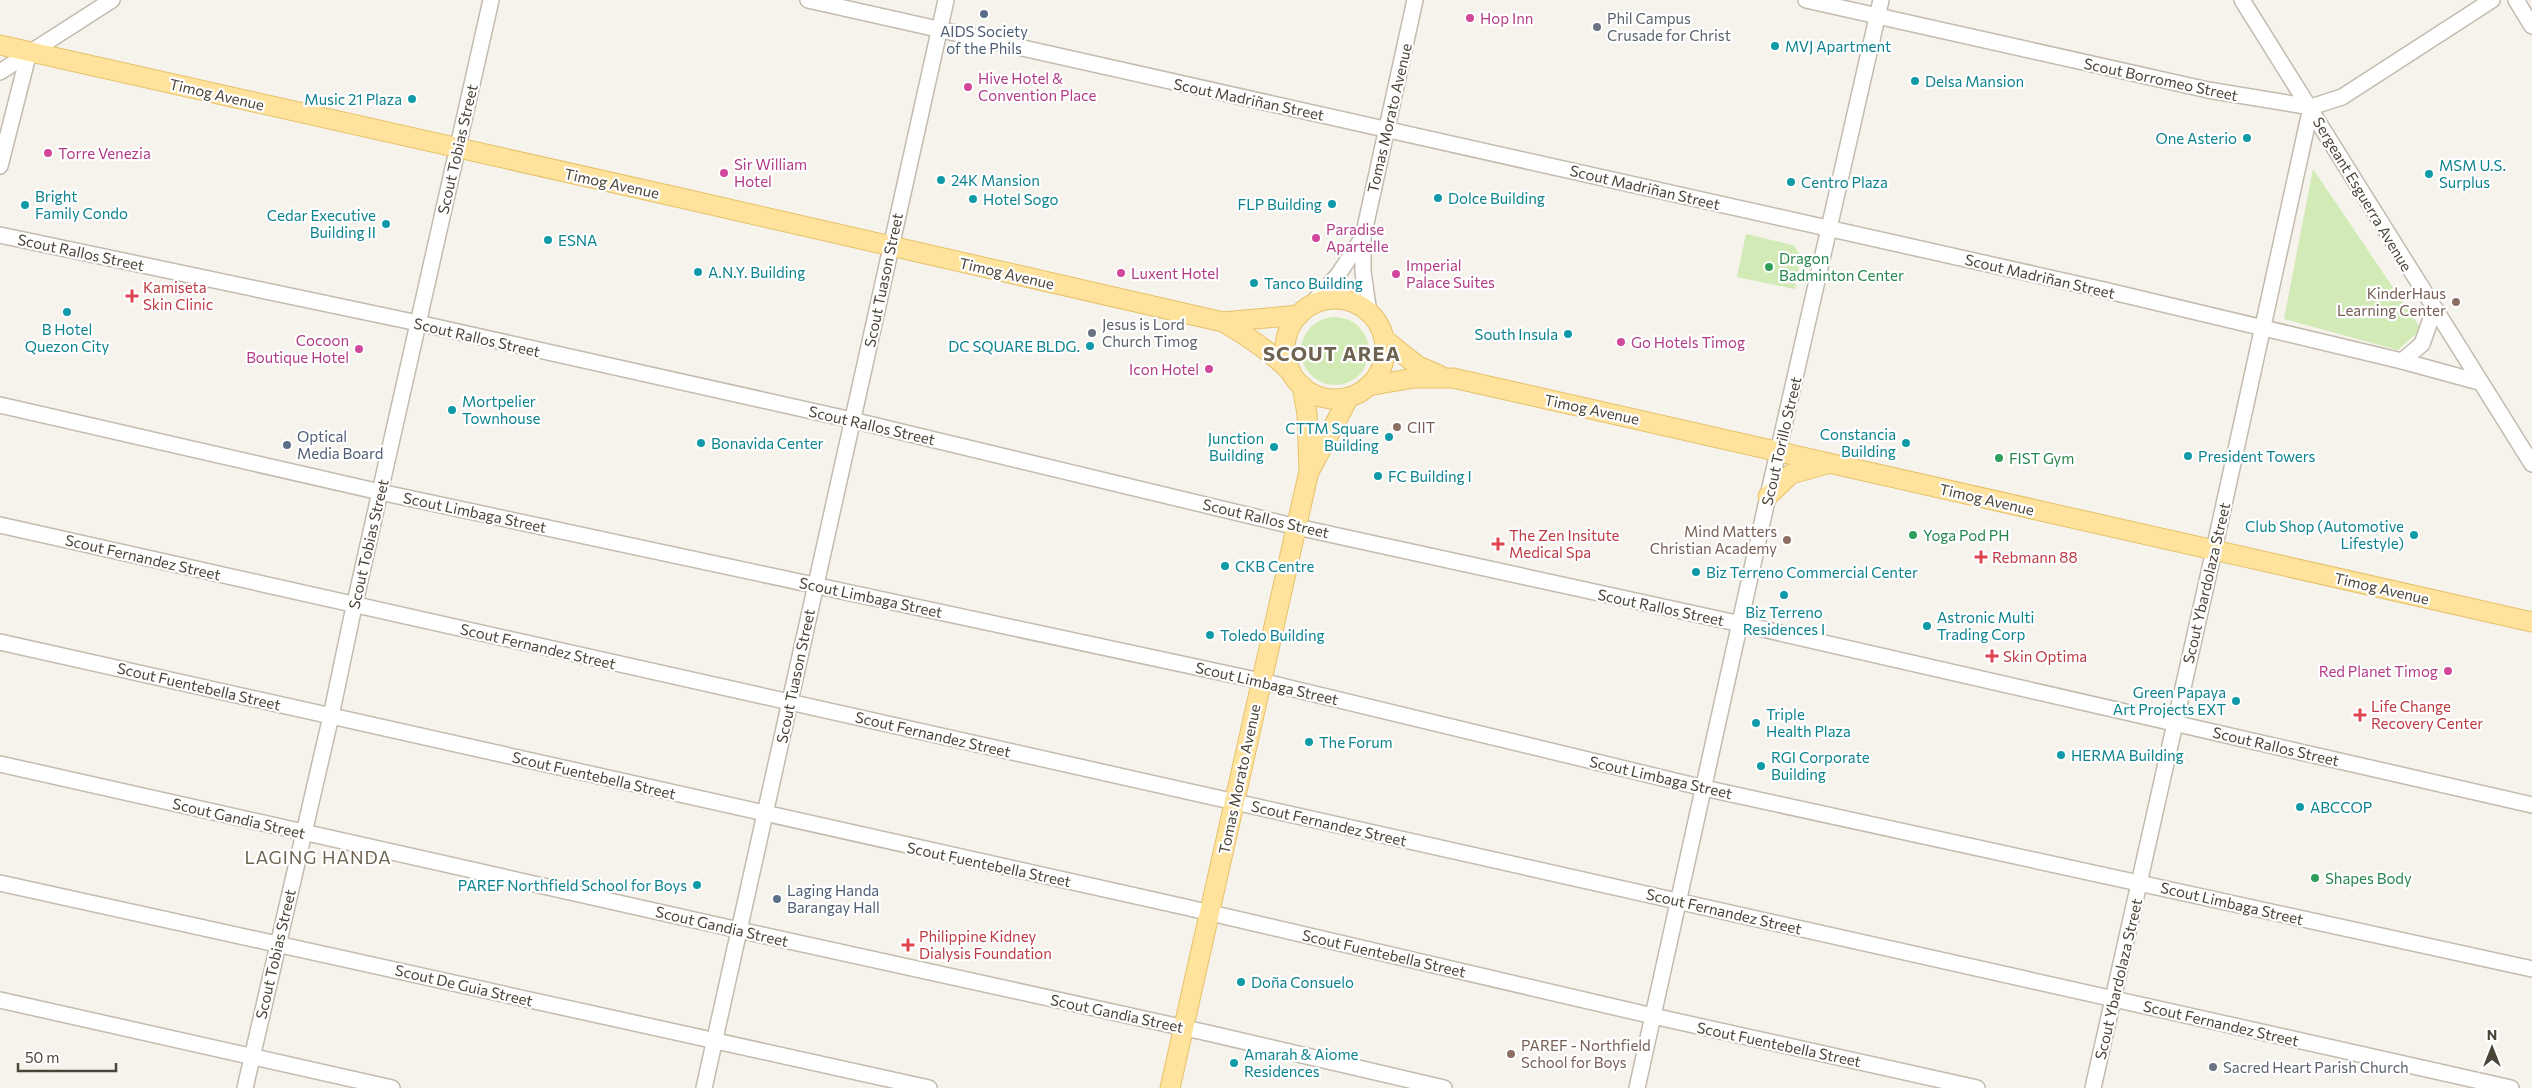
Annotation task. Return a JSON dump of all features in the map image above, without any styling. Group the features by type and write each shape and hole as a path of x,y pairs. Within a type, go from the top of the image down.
{"main road":[{"name":"Timog Avenue","path":"0,45 890,245 1223,322 1265,348 1296,379"},
{"path":"1328,300 1342,300 1357,305 1370,313 1384,339 1384,354 1381,368 1368,386 1349,397 1324,398 1296,379 1286,354 1286,342 1289,331 1304,311 1328,300"},
{"name":"Timog Avenue","path":"1223,322 1304,311"},
{"name":"Timog Avenue","path":"1384,339 1426,371 1442,377 1833,463 2532,622"},
{"name":"Timog Avenue","path":"1368,386 1391,380 1442,377"},
{"name":"Tomas Morato Avenue","path":"1170,1088 1309,471 1307,414 1296,379"},
{"name":"Tomas Morato Avenue","path":"1309,471 1349,397"},
{"path":"1768,496 1780,483 1796,472 1833,463"}],"street":[{"path":"0,72 112,0"},
{"name":"Scout Tobias Street","path":"245,1088 331,716 354,605 491,0"},
{"name":"Scout Madriñan Street","path":"808,0 2104,290 2402,361 2479,382"},
{"name":"Scout Tuason Street","path":"704,1088 946,0"},
{"name":"Tomas Morato Avenue","path":"1370,313 1363,272 1363,237 1416,0"},
{"name":"Scout Borromeo Street","path":"1806,0 2208,90 2311,108 2342,97 2492,0"},
{"name":"Scout Torillo Street","path":"1637,1088 1778,451 1882,0"},
{"name":"Sergeant Esguerra Avenue","path":"2242,0 2532,464"},
{"path":"2516,0 2532,26"},
{"path":"0,166 2,144 29,52"},
{"name":"Scout Ybardolaza Street","path":"2093,1088 2311,108"},
{"name":"Scout Rallos Street","path":"0,235 418,323 852,420 1297,527 1741,624 2532,805"},
{"name":"Tomas Morato Avenue","path":"1304,311 1338,274 1363,237"},
{"path":"2402,361 2422,344 2434,310"},
{"name":"Scout Limbaga Street","path":"0,404 380,492 1261,681 1704,788 2140,882 2532,970"},
{"name":"Scout Fernandez Street","path":"0,525 1680,900 2113,1000 2511,1088"},
{"name":"Scout Fuentebella Street","path":"0,642 1210,913 1653,1016 1977,1088"},
{"name":"Scout Gandia Street","path":"0,764 1184,1028 1444,1088"},
{"name":"Scout De Guia Street","path":"0,883 929,1088"},
{"path":"0,1000 392,1088"}],"green space":[{"path":"2313,169 2421,329 2398,350 2284,319"},
{"name":"Dragon Badminton Center","path":"1746,234 1793,245 1801,256 1795,289 1737,277"},
{"path":"1328,317 1342,317 1354,322 1364,332 1369,344 1369,358 1364,370 1354,380 1342,385 1328,385 1316,380 1306,370 1301,358 1301,344 1306,332 1316,322"}],"place":[{"name":"AIDS Society of the Phils","path":"984,14"},
{"name":"Hop Inn","path":"1470,18"},
{"name":"Phil Campus Crusade for Christ","path":"1597,27"},
{"name":"MVJ Apartment","path":"1775,46"},
{"name":"Delsa Mansion","path":"1915,81"},
{"name":"Hive Hotel & Convention Place","path":"968,87"},
{"name":"Music 21 Plaza","path":"412,99"},
{"name":"One Asterio","path":"2247,138"},
{"name":"Torre Venezia","path":"48,153"},
{"name":"Sir William Hotel","path":"724,173"},
{"name":"MSM U.S. Surplus","path":"2429,174"},
{"name":"24K Mansion","path":"941,180"},
{"name":"Centro Plaza","path":"1791,182"},
{"name":"Dolce Building","path":"1438,198"},
{"name":"Hotel Sogo","path":"973,199"},
{"name":"FLP Building","path":"1332,204"},
{"name":"Bright Family Condo","path":"25,205"},
{"name":"Cedar Executive Building II","path":"386,224"},
{"name":"Paradise Apartelle","path":"1316,238"},
{"name":"ESNA","path":"548,240"},
{"name":"Dragon Badminton Center","path":"1769,267"},
{"name":"A.N.Y. Building","path":"698,272"},
{"name":"Luxent Hotel","path":"1121,273"},
{"name":"Imperial Palace Suites","path":"1396,274"},
{"name":"Tanco Building","path":"1254,283"},
{"name":"Kamiseta Skin Clinic","path":"132,296"},
{"name":"KinderHaus Learning Center","path":"2456,302"},
{"name":"B Hotel Quezon City","path":"67,312"},
{"name":"Jesus is Lord Church Timog","path":"1092,333"},
{"name":"South Insula","path":"1568,334"},
{"name":"Go Hotels Timog","path":"1621,342"},
{"name":"DC SQUARE BLDG.","path":"1090,346"},
{"name":"Cocoon Boutique Hotel","path":"359,349"},
{"name":"Icon Hotel","path":"1209,369"},
{"name":"Mortpelier Townhouse","path":"452,410"},
{"name":"CIIT","path":"1397,427"},
{"name":"CTTM Square Building","path":"1389,437"},
{"name":"Bonavida Center","path":"701,443"},
{"name":"Constancia Building","path":"1906,443"},
{"name":"Optical Media Board","path":"287,445"},
{"name":"Junction Building","path":"1274,447"},
{"name":"President Towers","path":"2188,456"},
{"name":"FIST Gym","path":"1999,458"},
{"name":"FC Building I","path":"1378,476"},
{"name":"Yoga Pod PH","path":"1913,535"},
{"name":"Club Shop (Automotive Lifestyle)","path":"2414,535"},
{"name":"Mind Matters Christian Academy","path":"1787,540"},
{"name":"The Zen Insitute Medical Spa","path":"1498,544"},
{"name":"Rebmann 88","path":"1981,557"},
{"name":"CKB Centre","path":"1225,566"},
{"name":"Biz Terreno Commercial Center","path":"1696,572"},
{"name":"Biz Terreno Residences I","path":"1784,595"},
{"name":"Astronic Multi Trading Corp","path":"1927,626"},
{"name":"Toledo Building","path":"1210,635"},
{"name":"Skin Optima","path":"1992,656"},
{"name":"Red Planet Timog","path":"2448,671"},
{"name":"Green Papaya Art Projects EXT","path":"2236,701"},
{"name":"Life Change Recovery Center","path":"2360,715"},
{"name":"Triple Health Plaza","path":"1756,723"},
{"name":"The Forum","path":"1309,742"},
{"name":"HERMA Building","path":"2061,755"},
{"name":"RGI Corporate Building","path":"1761,766"},
{"name":"ABCCOP","path":"2300,807"},
{"name":"Shapes Body","path":"2315,878"},
{"name":"PAREF Northfield School for Boys","path":"697,885"},
{"name":"Laging Handa Barangay Hall","path":"777,899"},
{"name":"Philippine Kidney Dialysis Foundation","path":"908,945"},
{"name":"Doña Consuelo","path":"1241,982"},
{"name":"PAREF - Northfield School for Boys","path":"1511,1054"},
{"name":"Amarah & Aiome Residences","path":"1234,1063"},
{"name":"Sacred Heart Parish Church","path":"2213,1067"}],"district":[{"name":"SCOUT AREA","path":"1332,353"},
{"name":"LAGING HANDA","path":"318,857"}]}
